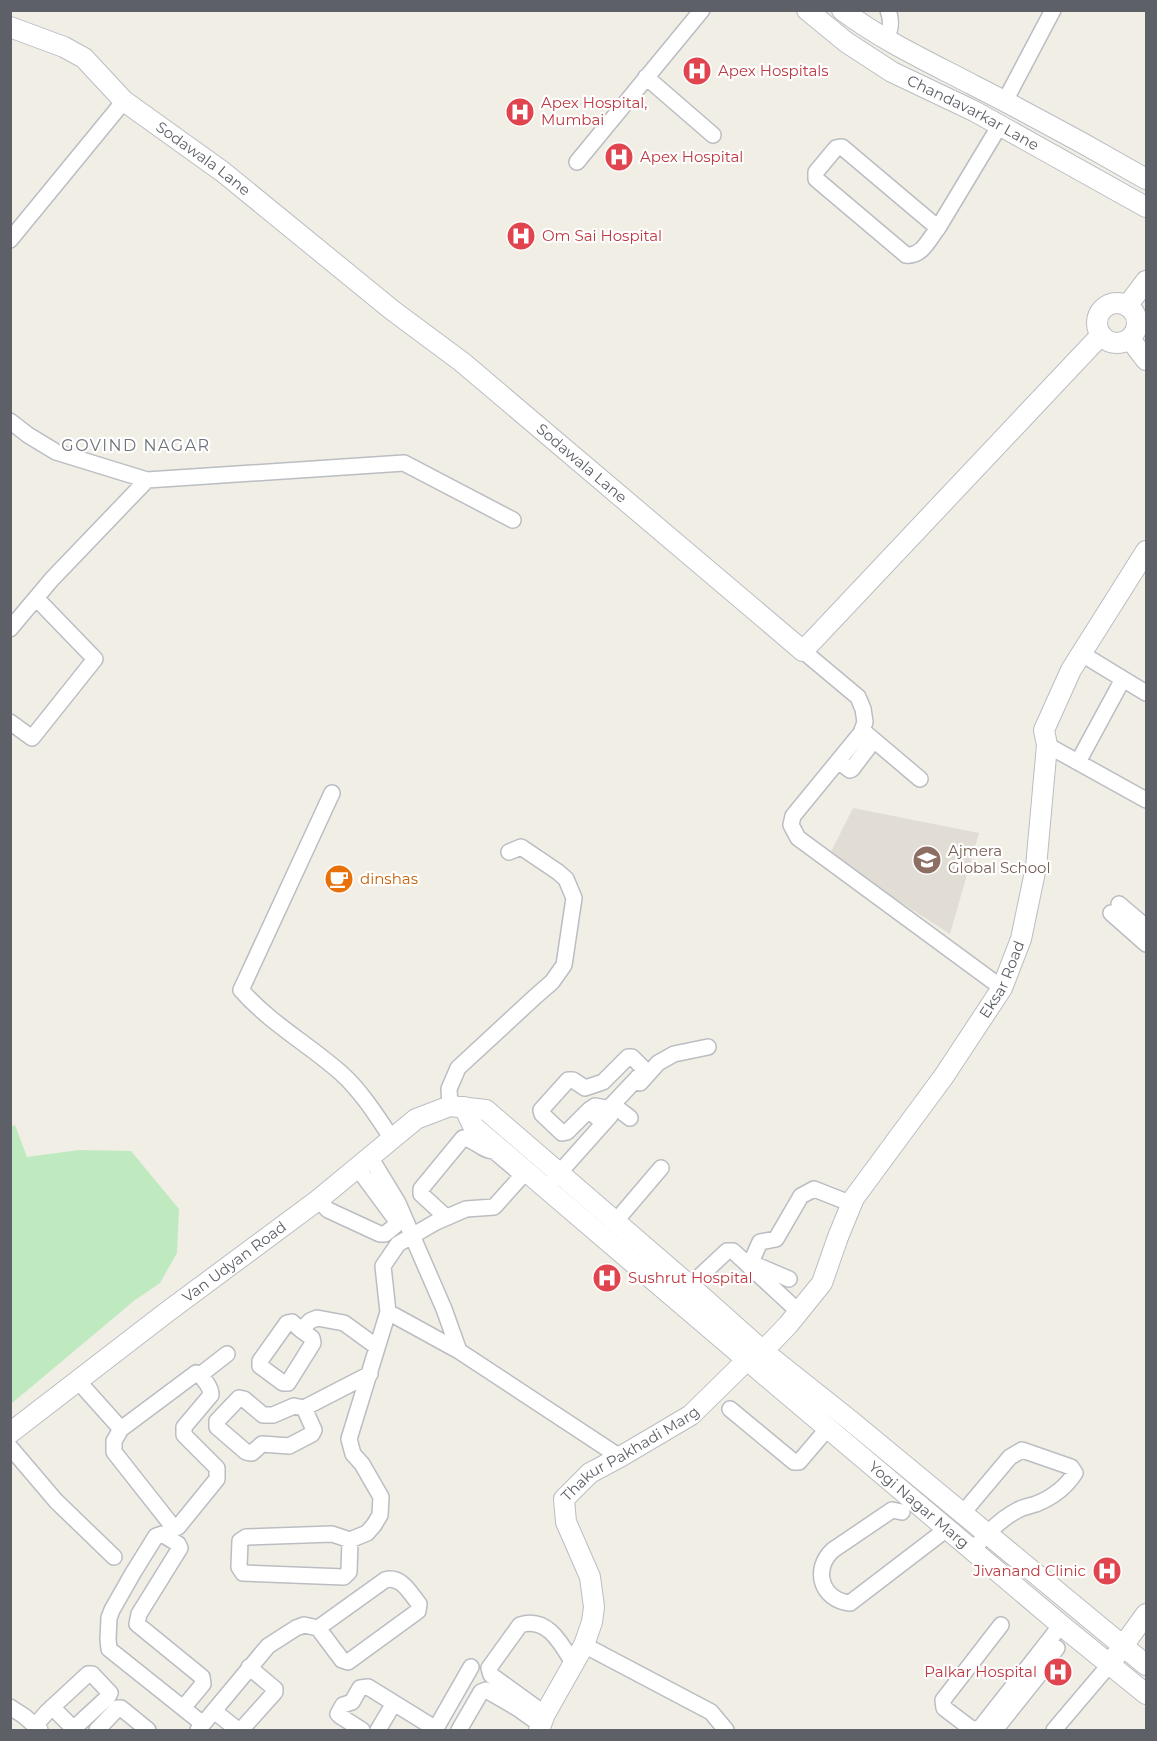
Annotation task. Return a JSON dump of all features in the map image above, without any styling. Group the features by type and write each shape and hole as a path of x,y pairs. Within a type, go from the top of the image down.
{"street":[{"path":"577,162 702,10"},
{"name":"Chandavarkar Lane","path":"807,10 846,42 892,72 974,111 1146,207"},
{"name":"Chandavarkar Lane","path":"842,10 861,25 886,39 1146,178"},
{"path":"886,39 890,31 891,18 888,10"},
{"path":"1005,101 1053,10"},
{"name":"Sodawala Lane","path":"10,27 64,47 84,58 124,101 223,172 392,310 462,362 803,651"},
{"path":"646,77 713,135"},
{"path":"10,240 124,101"},
{"path":"938,228 842,147 836,148 816,172 816,179 906,255 914,256 920,252 938,228 1000,125"},
{"path":"1127,306 1146,281"},
{"path":"1120,303 1132,310 1138,322 1130,339 1125,343 1111,343 1101,335 1097,322 1102,310 1107,306 1120,303"},
{"path":"848,762 865,722 858,697 803,651 1101,335"},
{"path":"1130,339 1146,360"},
{"path":"10,421 56,452 147,480 404,463 513,520"},
{"path":"10,629 52,579 147,480"},
{"name":"Eksar Road","path":"755,1356 788,1325 822,1283 852,1204 944,1076 1002,988 1021,939 1036,867 1047,745 1044,730 1071,670 1146,551"},
{"path":"10,722 32,738 96,659 36,598"},
{"path":"1082,654 1146,693"},
{"path":"1078,762 1123,679"},
{"path":"862,730 920,779"},
{"path":"874,740 793,816 791,825 798,838 1002,988"},
{"path":"1047,745 1146,800"},
{"path":"332,792 241,990 252,1003 284,1030 342,1074 368,1103 392,1139"},
{"path":"509,852 521,847 566,879 574,898 564,964 552,982 458,1068 449,1089 457,1107 473,1126 615,1222 682,1292"},
{"path":"1146,927 1115,908 1146,944"},
{"path":"553,1181 658,1063 674,1054 708,1047"},
{"path":"628,1057 632,1057 643,1068 643,1072 610,1107 595,1106 589,1110 567,1132 562,1133 542,1114 541,1110 568,1080 573,1080 585,1088 598,1085 603,1083 628,1057"},
{"path":"619,1106 631,1117"},
{"name":"Van Udyan Road","path":"10,1433 177,1305 366,1166 392,1139 416,1119 457,1107"},
{"path":"589,1110 603,1123"},
{"path":"350,1540 348,1572 344,1577 243,1573 239,1567 240,1541 246,1537 332,1534 350,1540 367,1533 380,1515 381,1497 362,1464 353,1454 349,1440 388,1312 383,1266 398,1244 446,1217 466,1209 494,1207 520,1178 520,1173 494,1151 489,1151 469,1138 463,1138 421,1189 421,1194 446,1217"},
{"path":"366,1166 412,1236 444,1309 459,1351"},
{"path":"615,1222 661,1168"},
{"path":"553,1181 755,1356"},
{"path":"789,1279 754,1264 752,1260 760,1242 776,1239 801,1196 814,1190 852,1204"},
{"path":"318,1200 328,1210 380,1234 385,1234 396,1225 393,1206"},
{"path":"682,1292 727,1251 733,1251 799,1312"},
{"path":"388,1312 459,1351 620,1457"},
{"path":"301,1330 317,1318 344,1323 377,1347"},
{"path":"200,1376 227,1354"},
{"name":"Yogi Nagar Marg","path":"755,1356 851,1421 1146,1665"},
{"name":"Yogi Nagar Marg","path":"755,1356 903,1502 948,1528 1146,1694"},
{"name":"Thakur Pakhadi Marg","path":"541,1723 584,1645 592,1622 594,1607 590,1576 566,1522 564,1499 590,1473 691,1415 755,1356"},
{"path":"196,1373 211,1390 211,1395 184,1427 184,1436 217,1468 217,1479 178,1527 170,1523 114,1452 114,1441 121,1429 196,1373"},
{"path":"304,1408 314,1430 312,1434 289,1446 262,1444 252,1453 246,1452 217,1427 217,1421 239,1398 244,1399 263,1414 273,1415 294,1406 304,1408 370,1374"},
{"path":"78,1381 121,1429"},
{"path":"730,1409 794,1462 799,1462 833,1432 851,1421"},
{"path":"10,1447 56,1501 114,1557"},
{"path":"962,1514 1010,1457 1022,1450 1071,1467 1075,1473 1051,1497 1019,1509 986,1534 973,1550"},
{"path":"917,1477 903,1502 824,1558 820,1569 824,1587 834,1598 850,1603 948,1528"},
{"path":"183,1708 203,1684 202,1677 137,1624 139,1614 180,1548 178,1544 162,1534 156,1536 112,1610 109,1618 109,1649 183,1708 201,1727 217,1713 253,1670 268,1646 296,1628 304,1625 318,1628 342,1660 348,1662 418,1611 419,1604 400,1581 392,1578 385,1580 318,1628"},
{"path":"1029,1598 1043,1581"},
{"path":"1054,1731 1110,1664 1146,1614"},
{"path":"541,1723 491,1675 489,1668 520,1624 527,1622 543,1626 557,1637 573,1663"},
{"path":"1001,1625 943,1700 944,1708 973,1730 981,1727 1065,1628"},
{"path":"995,1731 1042,1671 1065,1628"},
{"path":"584,1645 711,1712 726,1731"},
{"path":"362,1731 338,1714 343,1705 352,1702 360,1688 368,1687 435,1730 471,1667"},
{"path":"217,1713 239,1731 275,1692 275,1689 253,1670"},
{"path":"10,1707 31,1727 52,1707 88,1674 92,1674 110,1693 73,1730 52,1707"},
{"path":"459,1731 481,1692 486,1690 541,1723"},
{"path":"378,1731 394,1703"},
{"path":"97,1731 118,1708 122,1708 148,1731"}],"shaded area":[{"path":"853,808 979,833 950,934 829,856"}],"green space":[{"path":"15,1125 27,1157 79,1150 131,1151 179,1209 177,1253 160,1283 135,1300 11,1404 10,1127"}],"place":[{"name":"Apex Hospitals","path":"697,71"},
{"name":"Apex Hospital, Mumbai","path":"520,112"},
{"name":"Apex Hospital","path":"619,157"},
{"name":"Om Sai Hospital","path":"521,236"},
{"name":"Ajmera Global School","path":"927,860"},
{"name":"dinshas","path":"339,879"},
{"name":"Sushrut Hospital","path":"607,1278"},
{"name":"Jivanand Clinic","path":"1107,1571"},
{"name":"Palkar Hospital","path":"1058,1672"}],"district":[{"name":"GOVIND NAGAR","path":"136,445"}]}
